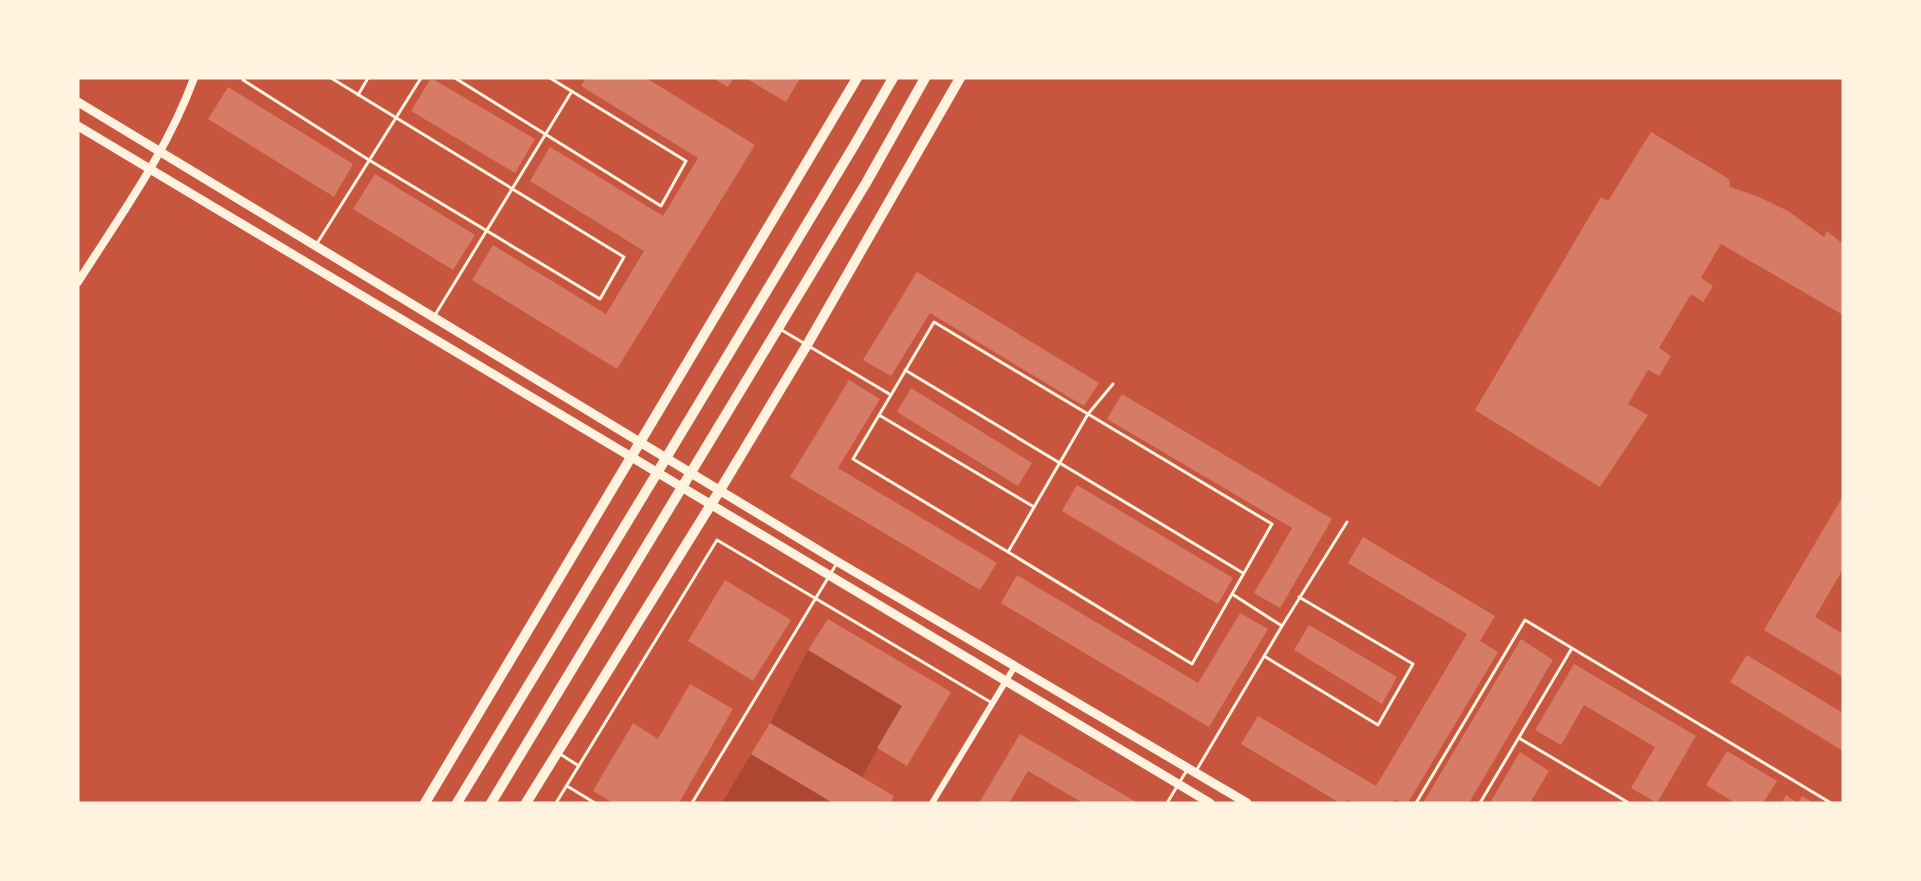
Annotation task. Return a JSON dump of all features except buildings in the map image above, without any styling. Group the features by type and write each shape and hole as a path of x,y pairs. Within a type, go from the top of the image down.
{"main road":[{"path":"425,803 857,78"},
{"path":"457,803 666,459 893,78"},
{"path":"491,803 866,183 925,78"},
{"path":"526,803 807,345 960,78"},
{"path":"78,102 666,459 1247,803"},
{"path":"78,126 1210,803"}],"street":[{"path":"78,282 160,152 182,109 194,78"},
{"path":"932,803 1015,666"}],"lane":[{"path":"244,78 243,80 369,160 600,299 624,257 332,78"},
{"path":"358,95 368,78"},
{"path":"315,246 421,78"},
{"path":"455,78 661,206 686,161 550,78"},
{"path":"432,318 572,91"},
{"path":"934,322 1272,524 1192,664 853,459 891,394 934,322"},
{"path":"778,328 891,394"},
{"path":"905,370 1244,573"},
{"path":"1008,552 1088,414 1113,384"},
{"path":"879,415 1034,507"},
{"path":"1167,803 1178,784 1191,770 1347,522"},
{"path":"556,803 717,540 993,704"},
{"path":"692,803 838,562"},
{"path":"1232,594 1282,626"},
{"path":"1264,656 1378,725 1413,664 1299,597"},
{"path":"1416,803 1525,620 1831,803"},
{"path":"1480,803 1572,648"},
{"path":"1519,738 1629,803"},
{"path":"557,753 579,766"},
{"path":"567,786 596,803"}],"shaded area":[{"path":"808,650 902,706 862,777 770,723"},
{"path":"751,754 833,803 722,803"}]}
